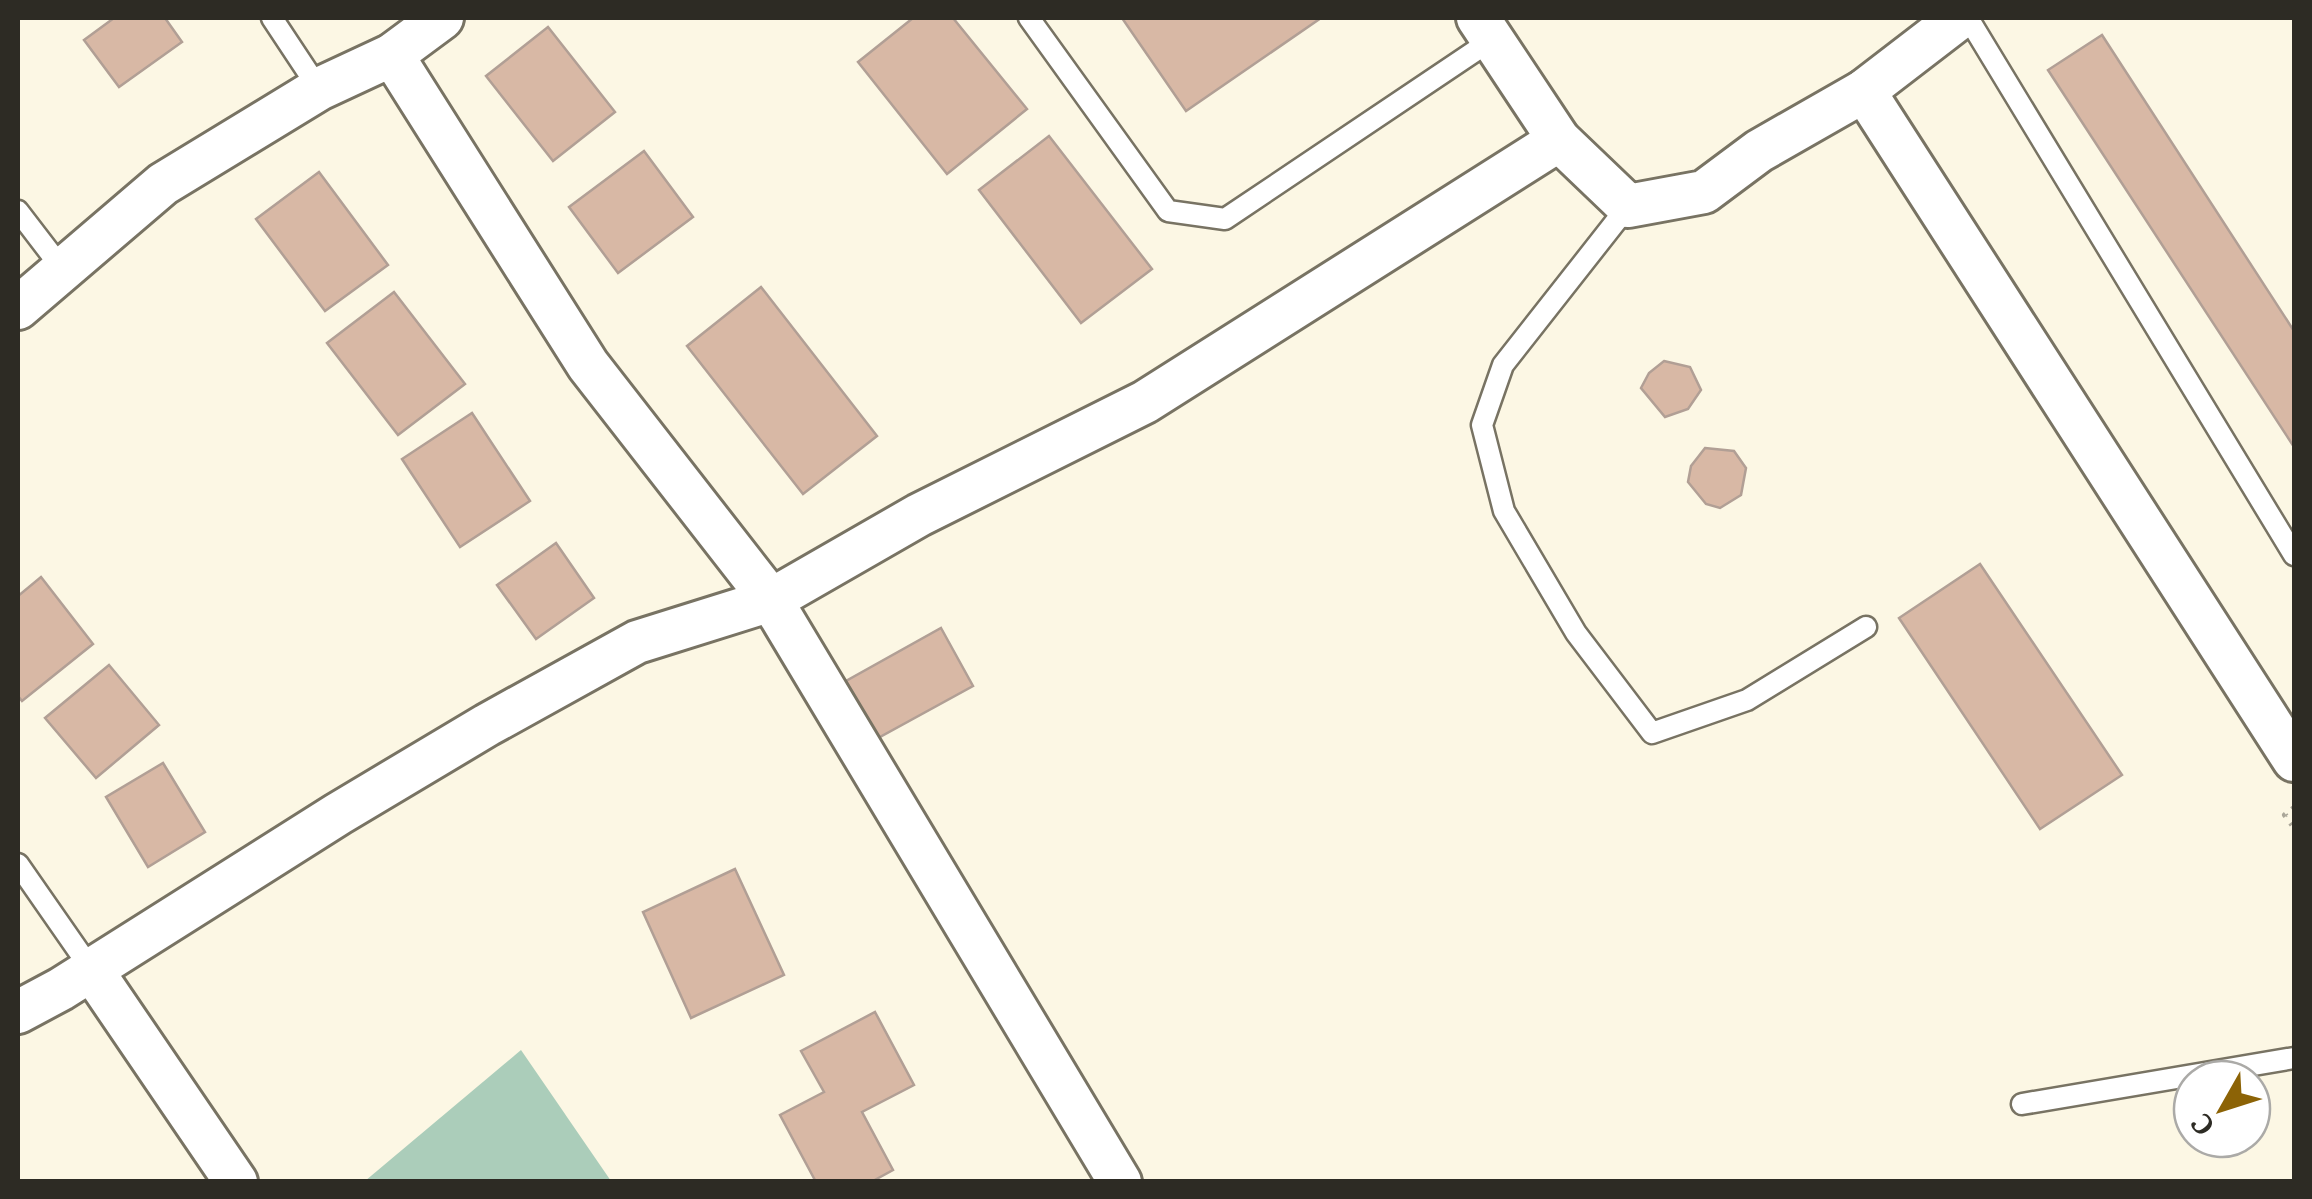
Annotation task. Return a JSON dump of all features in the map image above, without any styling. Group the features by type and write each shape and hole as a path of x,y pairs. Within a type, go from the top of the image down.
{"street":[{"path":"18,308 164,184 319,89 392,55 442,18"},
{"path":"1486,28 1559,140 1628,206 1704,192 1758,151 1864,91 1959,18"},
{"path":"392,55 588,366 771,600 1120,1182"},
{"path":"1864,91 2290,744"},
{"path":"18,1012 92,970 388,784 637,642 771,600 919,515 1145,402 1559,140"},
{"path":"92,970 236,1182"}],"lane":[{"path":"272,18 319,89"},
{"path":"1030,18 1168,210 1225,219 1486,28"},
{"path":"1968,18 2294,555"},
{"path":"1628,206 1503,365 1482,425 1504,512 1576,633 1652,733 1748,700 1866,627"},
{"path":"18,210 64,271"},
{"path":"18,864 92,970"},
{"path":"2022,1104 2294,1058"}],"path":[{"path":"2294,808 2284,815 2294,827"}],"green space":[{"path":"521,1050 611,1181 365,1181"}],"building":[{"path":"114,18 165,18 182,42 119,87 84,40"},
{"path":"913,18 953,18 1027,109 947,174 858,62"},
{"path":"1122,18 1321,18 1186,111"},
{"path":"548,27 615,112 553,161 486,76"},
{"path":"2102,35 2294,331 2294,447 2048,70"},
{"path":"1049,136 1152,269 1081,323 979,190"},
{"path":"644,151 693,217 618,273 569,207"},
{"path":"319,172 388,265 325,311 256,219"},
{"path":"761,287 877,436 803,494 687,346"},
{"path":"394,292 465,384 398,435 327,343"},
{"path":"1664,361 1690,367 1701,390 1688,409 1665,417 1641,388 1649,373"},
{"path":"472,413 530,501 460,547 402,459"},
{"path":"1705,448 1734,451 1746,468 1741,495 1720,508 1706,504 1688,482 1691,466"},
{"path":"556,543 594,598 536,639 497,585"},
{"path":"1980,564 2122,775 2040,829 1899,618"},
{"path":"41,577 93,644 22,701 18,696 18,596"},
{"path":"941,628 973,686 878,738 846,681"},
{"path":"109,665 159,725 96,778 45,718"},
{"path":"163,763 205,832 148,867 106,797"},
{"path":"735,869 784,975 691,1018 643,912"},
{"path":"875,1012 914,1085 862,1112 893,1170 871,1182 816,1182 780,1115 824,1092 801,1051"}]}
